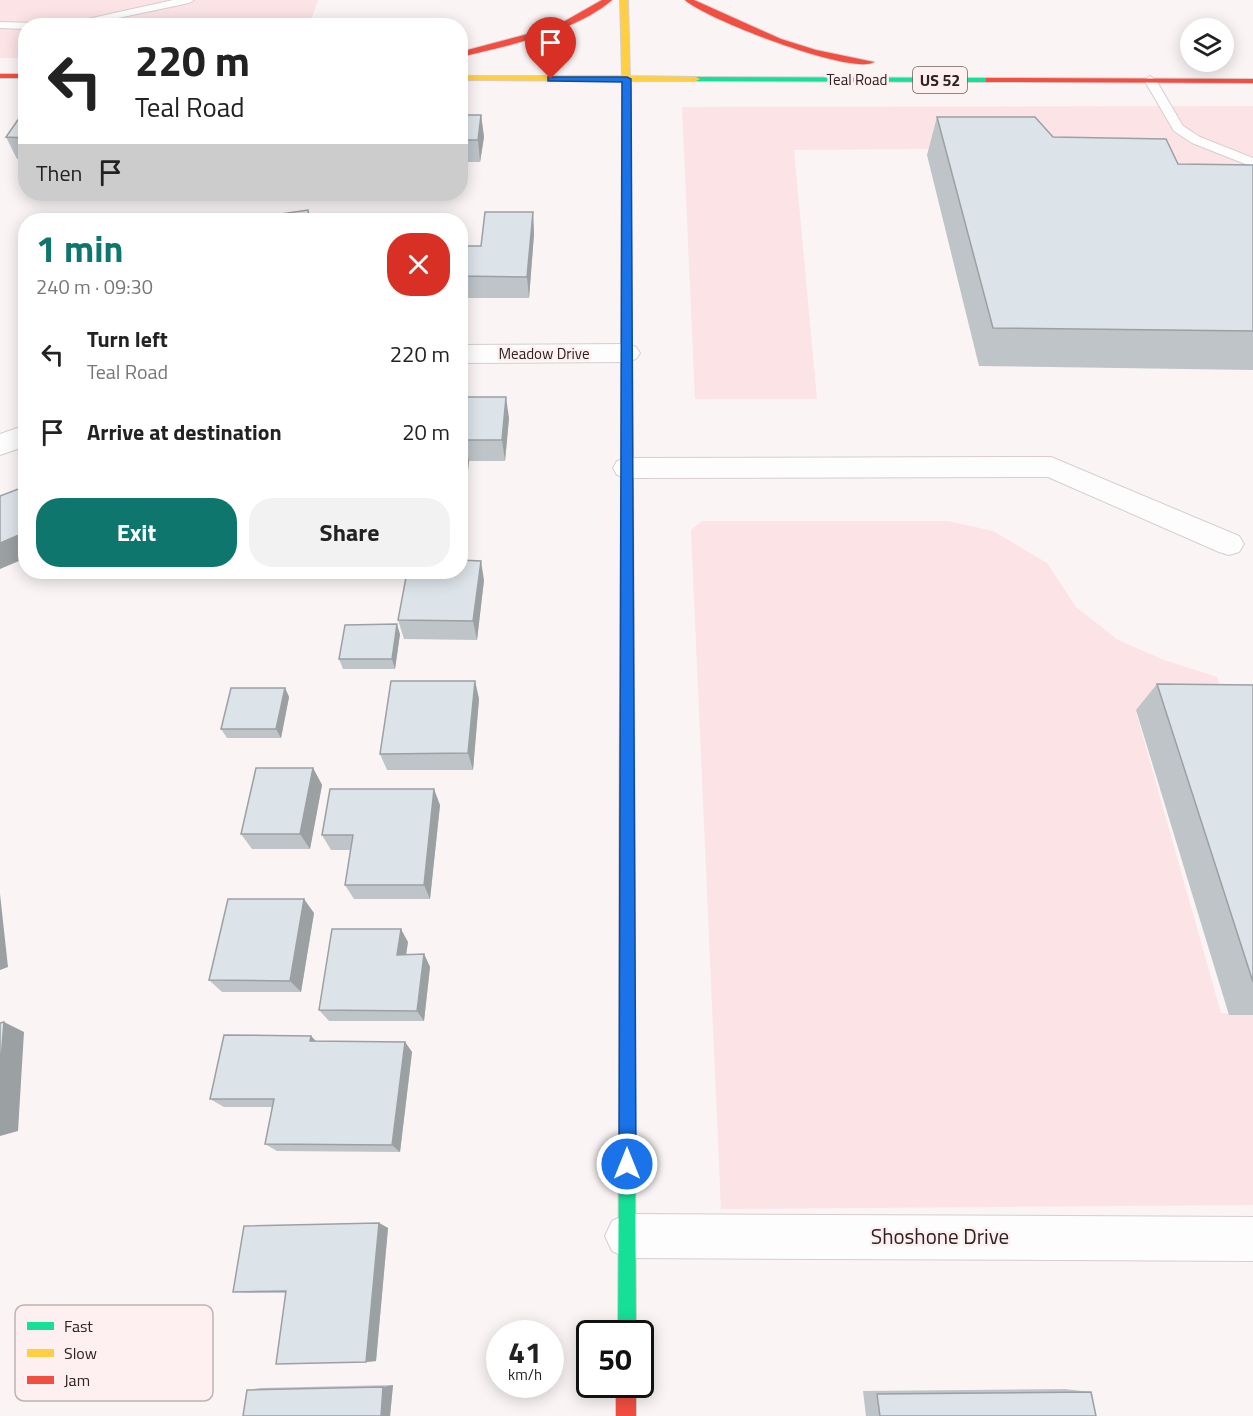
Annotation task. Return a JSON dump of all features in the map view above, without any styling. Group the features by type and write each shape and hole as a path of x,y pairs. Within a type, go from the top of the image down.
{"main road":[{"path":"468,53 531,36 568,23 608,0"},
{"path":"624,0 627,79 627,1320"},
{"path":"689,0 771,39 807,52 844,60 879,63"},
{"path":"936,66 1014,69 1123,80"},
{"path":"0,76 18,76"},
{"name":"Teal Road","path":"468,78 1253,81"},
{"path":"626,1398 626,1416"}],"street":[{"name":"Meadow Drive","path":"468,354 627,353"},
{"path":"0,445 18,438"},
{"path":"627,468 1051,467 1229,544"},
{"name":"Shoshone Drive","path":"627,1236 1253,1239"}],"lane":[{"path":"100,18 189,0"},
{"path":"0,25 18,26"},
{"path":"1150,80 1178,128 1196,140 1253,164"}],"shaded area":[{"path":"0,0 318,0 312,18 18,18 18,58 0,58"},
{"path":"1253,106 1253,188 1038,148 794,150 817,399 695,399 682,107"},
{"path":"702,521 948,521 993,531 1047,563 1076,607 1118,640 1164,660 1217,677 1228,709 1136,712 1221,1013 1253,1015 1253,1205 721,1209 691,530"}],"building":[{"path":"468,115 481,115 478,140 468,140"},
{"path":"937,117 1035,117 1053,137 1166,139 1178,164 1253,165 1253,331 993,328"},
{"path":"18,120 18,138 6,137"},
{"path":"308,210 308,213 287,213"},
{"path":"485,212 533,212 527,277 468,276 468,246 481,246"},
{"path":"468,397 506,397 502,440 468,440"},
{"path":"18,489 18,535 0,543 0,496"},
{"path":"468,560 481,561 473,621 398,620 406,579 468,579"},
{"path":"397,624 392,659 339,659 345,625"},
{"path":"391,681 475,681 468,753 380,754"},
{"path":"1157,684 1253,685 1253,982"},
{"path":"231,688 285,688 276,729 221,729"},
{"path":"256,768 313,768 300,834 241,834"},
{"path":"330,789 434,789 424,885 345,885 353,835 322,835"},
{"path":"228,899 304,899 290,981 209,980"},
{"path":"332,929 401,929 397,955 424,954 417,1011 319,1010"},
{"path":"4,1022 0,1073 0,1023"},
{"path":"224,1035 311,1036 310,1041 405,1042 392,1145 265,1144 274,1099 210,1099"},
{"path":"379,1223 366,1362 276,1364 286,1291 233,1292 244,1226"},
{"path":"383,1387 381,1416 243,1416 247,1390"},
{"path":"1091,1392 1096,1416 880,1416 877,1394"}],"traffic: fast":[{"path":"696,79 989,80"},
{"path":"627,486 627,891"},
{"path":"627,1129 627,1320"}],"traffic: slow":[{"path":"624,0 627,109 627,486"},
{"path":"468,78 696,79"}],"traffic: jam":[{"path":"468,53 531,36 568,23 608,0"},
{"path":"689,0 779,41 814,52 870,62"},
{"path":"0,76 18,76"},
{"path":"989,80 1253,81"},
{"path":"627,891 627,1129"},
{"path":"626,1398 626,1416"}],"route":[{"path":"551,79 627,79 627,1164"}]}
